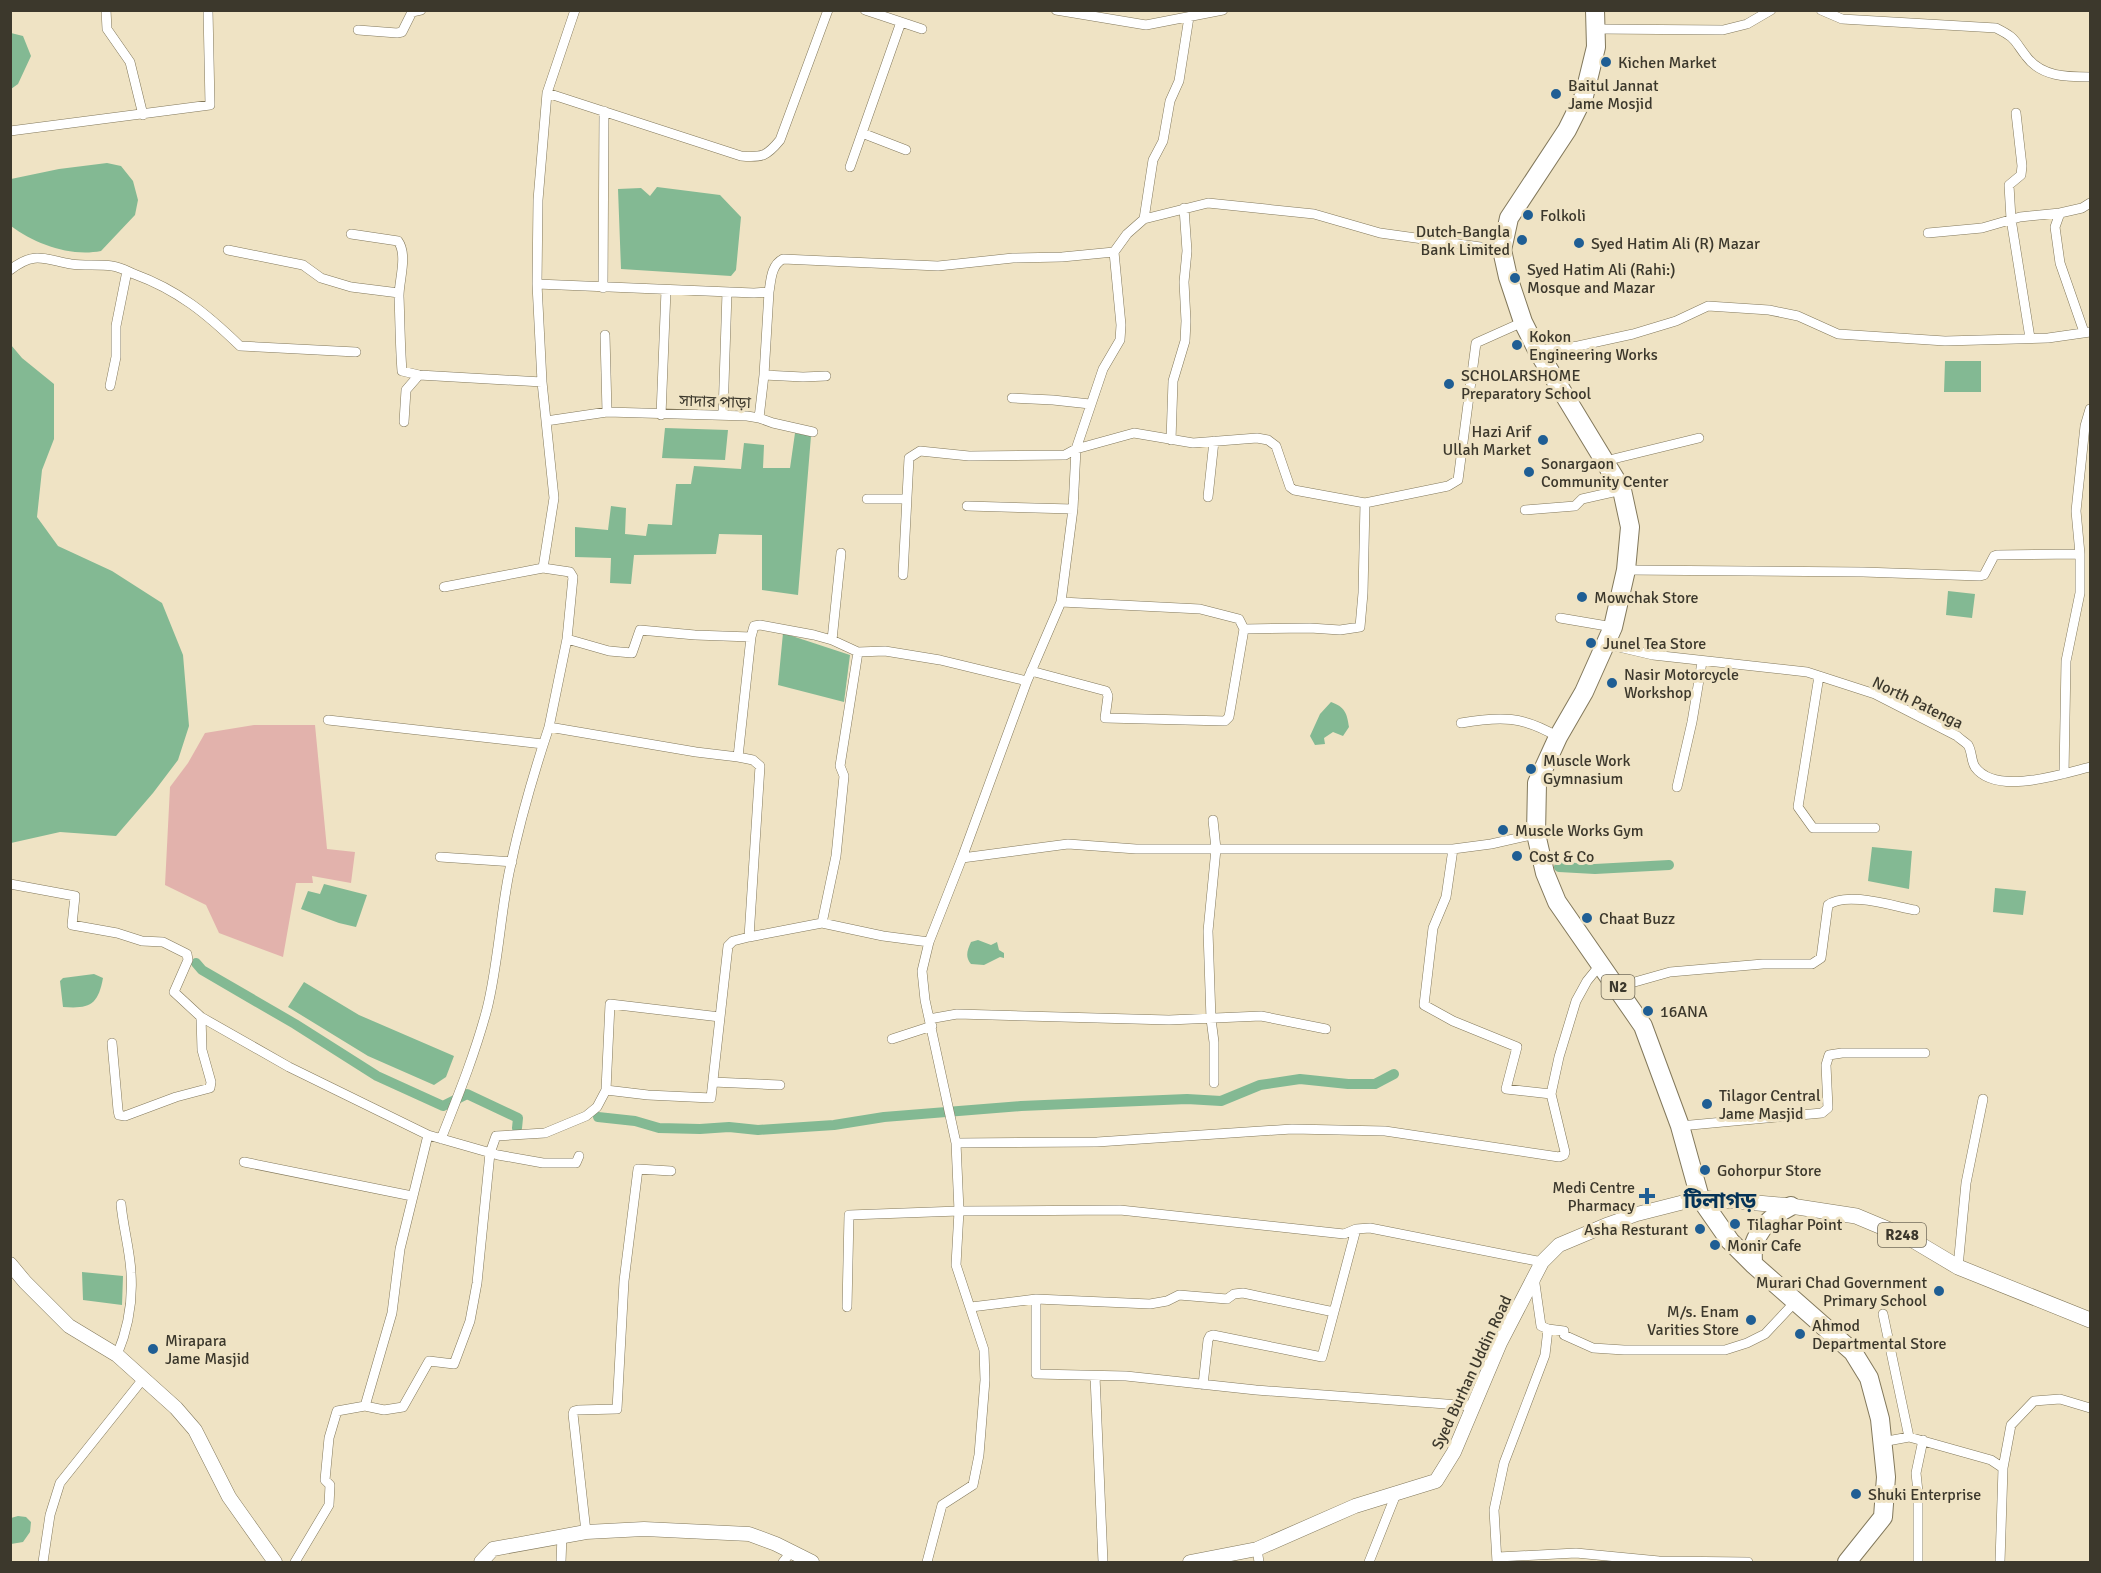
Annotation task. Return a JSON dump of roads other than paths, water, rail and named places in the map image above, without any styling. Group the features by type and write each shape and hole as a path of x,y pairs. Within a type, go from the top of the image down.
{"highway":[{"name":"N2","path":"1595,10 1596,47 1584,96 1567,130 1509,218 1502,250 1508,277 1523,322 1537,350 1622,490 1630,527 1626,570 1613,627 1584,692 1558,737 1537,783 1536,834 1545,873 1557,902 1643,1026 1680,1126 1700,1198 1730,1241 1853,1352 1869,1378 1880,1419 1886,1478 1883,1517 1847,1563"},
{"path":"1753,1264 1753,1245 1766,1224 1791,1206"}],"main road":[{"name":"R248","path":"1700,1198 1791,1206 1856,1216 1911,1239 1958,1267 2091,1320"}],"street":[{"path":"106,10 107,29 130,62 143,115"},
{"path":"10,131 210,105 208,10"},
{"path":"358,30 402,32 412,12 421,10"},
{"path":"543,568 554,498 542,382 537,284 538,200 547,93 575,10"},
{"path":"547,93 741,156 760,158 780,140 828,10"},
{"path":"866,10 922,29"},
{"path":"1056,10 1146,25 1223,10"},
{"path":"1751,10 1752,21"},
{"path":"1596,29 1715,31 1752,21 1771,10"},
{"path":"1821,10 1842,15 1996,28 2012,36 2027,58 2040,70 2061,76 2091,77"},
{"path":"1144,219 1153,160 1163,141 1170,101 1179,81 1189,17"},
{"path":"850,167 901,22"},
{"path":"603,288 604,111"},
{"path":"2016,113 2022,166 2021,175 2009,185 2011,219 2030,338"},
{"path":"862,133 906,150"},
{"path":"927,1563 942,1505 973,1485 979,1455 985,1370 984,1350 956,1265 959,1211 956,1143 922,971 928,942 962,858 1027,681 1061,602 1073,508 1076,449 1104,369 1120,340 1114,252 1127,234 1144,219 1208,203 1314,214 1380,233 1502,250"},
{"path":"1928,233 1982,228 2020,217 2082,208 2091,203"},
{"path":"1171,440 1173,381 1178,358 1183,352 1186,321 1184,282 1187,251 1184,208"},
{"path":"1537,350 1578,346 1633,334 1676,321 1708,306 1768,310 1798,316 1838,334 1945,341 2030,338 2088,332 2060,263 2055,227 2060,213"},
{"path":"351,234 400,243 402,371 418,375 542,382"},
{"path":"228,250 303,265 321,278 351,287 399,293"},
{"name":"সাদার পাড়া","path":"546,422 607,412 759,418 769,292 774,267 783,259 938,266 1013,258 1114,252"},
{"path":"10,270 32,257 113,266 174,291 210,316 240,346 356,352"},
{"path":"110,386 116,357 116,326 127,271"},
{"path":"537,284 769,292"},
{"path":"661,415 666,290"},
{"path":"723,415 727,292"},
{"path":"903,575 909,458 920,451 969,456 1065,455 1076,449 1134,433 1192,443 1257,438 1268,440 1276,446 1290,487 1294,490 1365,503 1448,486 1458,480 1476,343 1523,322"},
{"path":"605,335 607,412"},
{"path":"404,423 406,390 418,375"},
{"path":"764,375 826,376"},
{"path":"1012,398 1090,404"},
{"path":"2064,774 2066,662 2080,593 2080,554 2076,511 2085,426 2091,409"},
{"path":"759,418 813,432"},
{"path":"1605,461 1699,438"},
{"path":"1208,497 1214,441"},
{"path":"1525,510 1575,506 1582,499 1622,490"},
{"path":"867,498 907,499"},
{"path":"1244,629 1340,630 1360,627 1364,593 1365,503"},
{"path":"967,506 1073,508"},
{"path":"832,640 841,553"},
{"path":"1626,570 1863,572 1980,576 1984,575 1994,556 1997,555 2080,554"},
{"path":"441,1139 465,1080 487,1009 512,862 527,796 549,727 567,639 573,577 570,572 543,568 444,587"},
{"path":"1031,671 1106,691 1105,718 1225,721 1229,717 1244,629 1239,619 1200,609 1061,602"},
{"path":"1560,618 1613,627"},
{"path":"738,757 754,626 760,625 832,640 858,652 885,651 940,660 1027,681"},
{"path":"567,639 609,651 632,653 640,630 751,637"},
{"name":"North Patenga","path":"1606,644 1653,655 1702,662 1807,672 1875,694 1957,736 1968,746 1974,766 1987,777 2014,782 2091,767"},
{"path":"822,923 836,856 844,776 840,766 858,652"},
{"path":"1677,786 1692,722 1702,662"},
{"path":"1819,676 1798,807 1813,828 1875,828"},
{"path":"1461,723 1491,717 1508,718 1538,725 1558,737"},
{"path":"328,720 543,744"},
{"path":"549,727 738,757 753,760 760,766 749,937"},
{"path":"1213,820 1216,849 1208,931 1214,1083"},
{"path":"962,858 1068,844 1136,849 1453,849 1491,844 1536,834"},
{"path":"1453,849 1446,897 1433,928 1424,1005 1453,1021 1516,1047 1506,1089 1551,1094"},
{"path":"440,858 512,862"},
{"path":"10,884 75,896 72,925 117,933 142,941 163,942 188,954 188,960 174,992 201,1017 290,1067 428,1136 490,1153 543,1163 576,1163 579,1156"},
{"path":"1617,987 1670,972 1762,964 1812,964 1821,958 1828,905 1834,901 1851,898 1915,910"},
{"path":"606,1090 711,1098 728,946 733,941 822,923 883,936 928,942"},
{"path":"956,1143 1097,1142 1292,1129 1385,1131 1564,1155 1551,1094 1559,1057 1576,1001 1587,981 1600,965"},
{"path":"295,1563 329,1505 330,1485 325,1480 329,1438 337,1411 365,1406 384,1410 403,1407 429,1361 454,1364 470,1322 477,1283 490,1153 496,1136 545,1133 586,1116 597,1107 606,1090 610,1004 720,1017"},
{"path":"892,1039 957,1014 1169,1020 1260,1016 1326,1029"},
{"path":"112,1043 118,1110 119,1115 125,1116 176,1097 210,1088 211,1082 202,1050 201,1017"},
{"path":"1680,1126 1821,1113 1827,1108 1826,1065 1829,1056 1842,1053 1925,1053"},
{"path":"713,1082 780,1085"},
{"path":"1958,1267 1966,1183 1983,1099"},
{"path":"365,1406 392,1313 400,1249 428,1136"},
{"path":"244,1162 412,1196"},
{"path":"586,1532 573,1414 578,1410 617,1409 624,1281 638,1169 671,1171"},
{"name":"Syed Burhan Uddin Road","path":"1190,1563 1258,1556 1354,1506 1436,1481 1454,1452 1500,1343 1542,1262 1559,1245 1608,1224 1700,1198"},
{"path":"117,1355 127,1331 131,1304 131,1274 121,1204"},
{"path":"847,1307 849,1215 959,1211 1120,1210 1344,1234 1356,1228 1370,1228 1542,1262"},
{"path":"1203,1385 1210,1336 1214,1335 1322,1357 1356,1228"},
{"path":"10,1264 15,1277 69,1326 117,1355 176,1408 195,1430 229,1497 274,1563"},
{"path":"1534,1277 1540,1326 1564,1331 1564,1335 1593,1348 1725,1350 1765,1334 1795,1302"},
{"path":"971,1307 1036,1299 1150,1304 1167,1302 1179,1295 1227,1299 1234,1294 1243,1293 1334,1312"},
{"path":"1036,1299 1036,1374 1126,1376 1339,1397 1473,1406"},
{"path":"1883,1314 1909,1437"},
{"path":"1548,1329 1545,1354 1504,1463 1494,1510 1498,1560 1576,1553 1659,1562 1748,1563"},
{"path":"1095,1376 1103,1563"},
{"path":"43,1563 50,1515 60,1483 143,1379"},
{"path":"2000,1563 2003,1468 2011,1425 2034,1401 2060,1399 2091,1408"},
{"path":"1882,1442 1909,1437 1923,1440 1991,1460 2003,1468"},
{"path":"1918,1563 1916,1473 1923,1440"},
{"path":"1369,1563 1396,1494"},
{"path":"482,1563 493,1550 562,1535 644,1529 749,1534 787,1557 813,1563"},
{"path":"561,1563 562,1535"}],"waterway":[{"path":"1559,867 1595,869 1669,865"},
{"path":"196,963 202,970 295,1024 377,1076 443,1106 467,1094 518,1118 517,1128"},
{"path":"598,1117 635,1121 659,1128 729,1127 758,1130 834,1125 884,1117 1021,1106 1187,1099 1221,1101 1260,1085 1300,1079 1375,1084 1394,1074"}],"place":[{"name":"Kichen Market","path":"1606,62"},
{"name":"Baitul Jannat Jame Mosjid","path":"1556,94"},
{"name":"Folkoli","path":"1528,215"},
{"name":"Dutch-Bangla Bank Limited","path":"1522,240"},
{"name":"Syed Hatim Ali (R) Mazar","path":"1579,243"},
{"name":"Syed Hatim Ali (Rahi:) Mosque and Mazar","path":"1515,278"},
{"name":"Kokon Engineering Works","path":"1517,345"},
{"name":"SCHOLARSHOME Preparatory School","path":"1449,384"},
{"name":"Hazi Arif Ullah Market","path":"1543,440"},
{"name":"Sonargaon Community Center","path":"1529,472"},
{"name":"Mowchak Store","path":"1582,597"},
{"name":"Junel Tea Store","path":"1591,643"},
{"name":"Nasir Motorcycle Workshop","path":"1612,683"},
{"name":"Muscle Work Gymnasium","path":"1531,769"},
{"name":"Muscle Works Gym","path":"1503,830"},
{"name":"Cost & Co","path":"1517,856"},
{"name":"Chaat Buzz","path":"1587,918"},
{"name":"16ANA","path":"1648,1011"},
{"name":"Tilagor Central Jame Masjid","path":"1707,1104"},
{"name":"Gohorpur Store","path":"1705,1170"},
{"name":"Medi Centre Pharmacy","path":"1647,1196"},
{"name":"Tilaghar Point","path":"1735,1224"},
{"name":"Asha Resturant","path":"1700,1229"},
{"name":"Monir Cafe","path":"1715,1245"},
{"name":"Murari Chad Government Primary School","path":"1939,1291"},
{"name":"M/s. Enam Varities Store","path":"1751,1320"},
{"name":"Ahmod Departmental Store","path":"1800,1334"},
{"name":"Mirapara Jame Masjid","path":"153,1349"},
{"name":"Shuki Enterprise","path":"1856,1494"}],"district":[{"name":"টিলাগড়","path":"1720,1200"}]}
